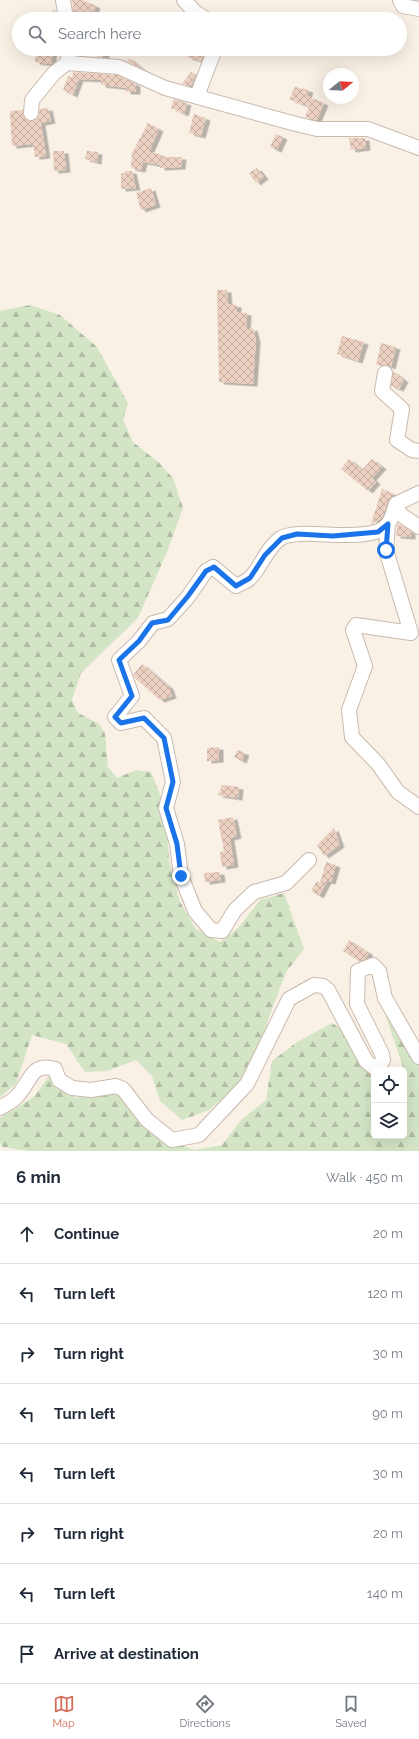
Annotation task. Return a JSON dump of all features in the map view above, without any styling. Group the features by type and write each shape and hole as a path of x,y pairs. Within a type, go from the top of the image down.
{"street":[{"path":"63,0 65,12"},
{"path":"184,0 195,12"},
{"path":"400,0 403,6 419,9"},
{"path":"31,113 32,100 69,56 119,67 165,88 317,129 368,129 419,148"},
{"path":"197,96 212,56"},
{"path":"385,374 382,391 402,409 397,440 412,450 419,451"},
{"path":"419,492 396,504 388,524 386,550 411,633 356,626 353,630 365,666 349,710 352,737 378,764 398,792 419,807"},
{"path":"396,504 400,514 419,527"},
{"path":"309,860 286,884 254,892 235,910 222,931 210,930 195,911 181,876 177,844 166,808 173,782 164,738 144,718 121,723 115,717 132,696 119,660 139,641 152,623 168,620 206,571 214,567 236,586 250,578 265,555 282,538 297,534 333,536 378,532 388,524"},
{"path":"0,1108 18,1096 37,1069 45,1066 55,1069 59,1080 72,1088 91,1090 116,1086 123,1089 147,1120 172,1140 199,1135 247,1084 289,999 314,985 323,986 328,990 366,1061 373,1067 379,1066 383,1060 382,1054 357,1004 358,971 373,965 379,971 385,998 419,1057"}],"green space":[{"path":"30,305 60,315 97,347 128,403 123,420 133,442 158,462 173,478 183,508 167,552 138,618 81,673 72,700 78,713 99,724 105,733 108,767 117,778 136,770 151,772 166,810 169,860 180,902 196,929 220,942 239,927 260,900 284,893 304,949 286,972 267,1023 254,1072 209,1110 182,1120 160,1101 152,1076 136,1060 107,1071 85,1072 66,1044 32,1035 16,1084 0,1097 0,311"},
{"path":"383,1008 419,1063 419,1151 29,1151 2,1147 0,1142 0,1118 34,1097 54,1069 75,1098 130,1090 168,1139 194,1150 222,1145 241,1120 266,1100 272,1061 297,1042 332,1023 348,1034 371,1072 371,1139 407,1139 407,1067 403,1067"}],"building":[{"path":"72,0 83,0 96,6 94,12 73,12"},
{"path":"36,56 52,56 51,64 35,62"},
{"path":"187,56 203,56 201,61"},
{"path":"129,58 143,69 127,61"},
{"path":"73,72 117,75 136,84 136,92 126,92 126,88 101,85 101,80 79,79 73,95 63,90 68,76 72,77"},
{"path":"191,72 196,75 190,86 182,84"},
{"path":"295,87 309,90 307,96 324,104 317,120 305,117 309,107 289,99"},
{"path":"174,99 187,103 184,114 171,108"},
{"path":"48,108 51,121 41,123 46,156 35,157 33,144 12,146 10,111 23,110 24,117 31,121 38,118 40,109"},
{"path":"194,114 206,118 201,136 189,133"},
{"path":"148,123 159,129 149,152 160,154 160,157 182,157 181,167 160,168 160,165 143,162 141,170 131,168 132,153"},
{"path":"276,134 283,137 277,150 270,147"},
{"path":"349,138 365,138 366,148 351,150"},
{"path":"53,151 64,151 66,170 54,171"},
{"path":"87,151 98,152 97,162 85,159"},
{"path":"257,168 264,177 256,183 249,173"},
{"path":"125,171 132,171 136,188 121,189 121,173 125,173"},
{"path":"151,188 156,205 141,210 136,193"},
{"path":"217,290 227,290 228,304 237,305 237,312 247,313 246,330 253,328 256,340 253,384 219,382"},
{"path":"342,336 364,342 358,361 337,354"},
{"path":"381,343 396,347 391,367 386,365 376,365"},
{"path":"393,371 404,380 399,389 391,386"},
{"path":"349,459 362,470 372,459 382,467 372,478 376,482 368,491 341,469"},
{"path":"382,489 394,494 388,501 382,518 371,524"},
{"path":"398,523 411,532 411,537 396,536"},
{"path":"142,664 169,687 172,696 160,700 135,678 133,675"},
{"path":"219,747 219,760 207,761 207,748"},
{"path":"237,750 245,753 242,761 234,757"},
{"path":"222,785 239,787 238,798 218,795"},
{"path":"233,817 237,836 230,838 234,865 222,867 220,852 224,851 218,820"},
{"path":"334,828 340,845 324,856 317,845"},
{"path":"326,862 336,865 331,882 327,881 319,896 311,891 317,881 320,883"},
{"path":"220,872 221,880 205,882 204,873"},
{"path":"349,940 369,953 365,959 359,961 343,951"}],"route":[{"path":"181,876 177,844 166,808 173,782 164,738 144,718 121,723 115,717 132,696 130,686 119,660 139,641 152,623 168,620 206,571 214,567 221,575 236,586 250,578 265,555 282,538 297,534 333,536 378,532 388,524 386,550"}]}
